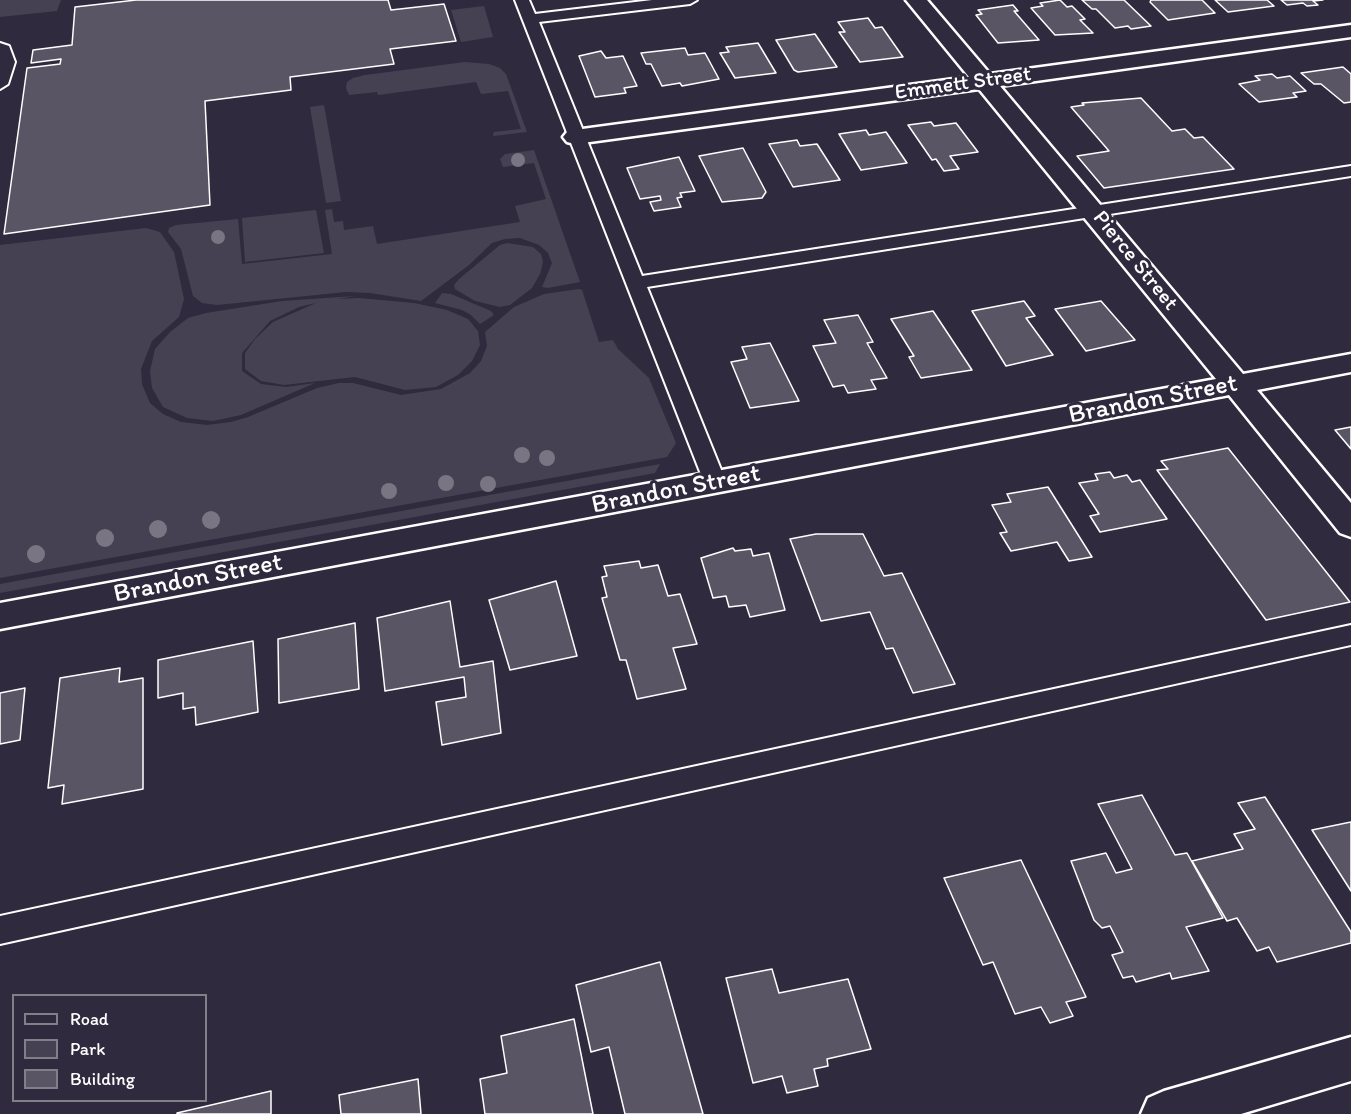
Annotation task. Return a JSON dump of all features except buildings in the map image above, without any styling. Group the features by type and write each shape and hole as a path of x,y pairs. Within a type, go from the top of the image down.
{"street":[{"name":"Pierce Street","path":"916,0 1095,212 1351,525"},
{"name":"Emmett Street","path":"575,137 1351,31"},
{"name":"Brandon Street","path":"0,616 1351,363"},
{"path":"1164,1114 1351,1059"}],"lane":[{"path":"522,0 714,482"},
{"path":"529,19 690,0"},
{"path":"0,48 3,49 7,62 0,84"},
{"path":"634,283 1351,171"},
{"path":"0,930 1351,635"}],"green space":[{"path":"0,0 61,0 57,11 0,17"},
{"path":"484,6 493,37 461,42 451,10"},
{"path":"465,62 489,64 500,68 506,74 527,132 493,136 494,132 521,129 508,91 481,94 476,82 378,95 377,92 349,95 346,88 347,82 365,75"},
{"path":"324,105 341,201 326,203 310,107"},
{"path":"534,150 580,282 542,287 552,263 548,253 539,245 520,238 492,243 469,265 421,301 370,293 346,292 217,305 202,303 193,296 181,249 168,232 169,228 176,225 238,219 242,264 332,254 325,210 332,209 334,222 343,221 344,230 373,226 377,244 520,222 515,206 546,199 534,163 503,167 500,159 505,154"},
{"path":"316,210 324,253 245,262 242,218"},
{"path":"146,228 160,232 174,252 184,299 179,317 152,341 141,369 142,384 150,403 163,414 181,422 207,425 231,422 317,388 339,383 353,383 401,395 441,389 470,373 481,361 487,346 485,332 514,307 544,294 579,289 582,290 599,342 613,340 618,349 649,378 676,443 667,457 0,578 0,245"},
{"path":"507,243 533,247 541,254 543,262 540,274 532,288 510,305 500,307 475,301 455,289 454,285 459,279 500,245"},
{"path":"442,293 451,294 491,311 494,315 480,324 462,310 435,303"},
{"path":"355,296 337,299 359,298 414,303 447,310 468,319 478,331 480,345 472,361 458,375 436,387 405,390 355,377 284,385 261,381 245,369 245,353 255,339 273,322 316,303 299,307 270,321 242,353 242,371 261,384 286,387 315,383 241,415 213,421 187,418 163,407 152,388 150,371 155,349 170,332 188,318 282,301"},
{"path":"660,464 655,473 0,593 0,584"}]}
